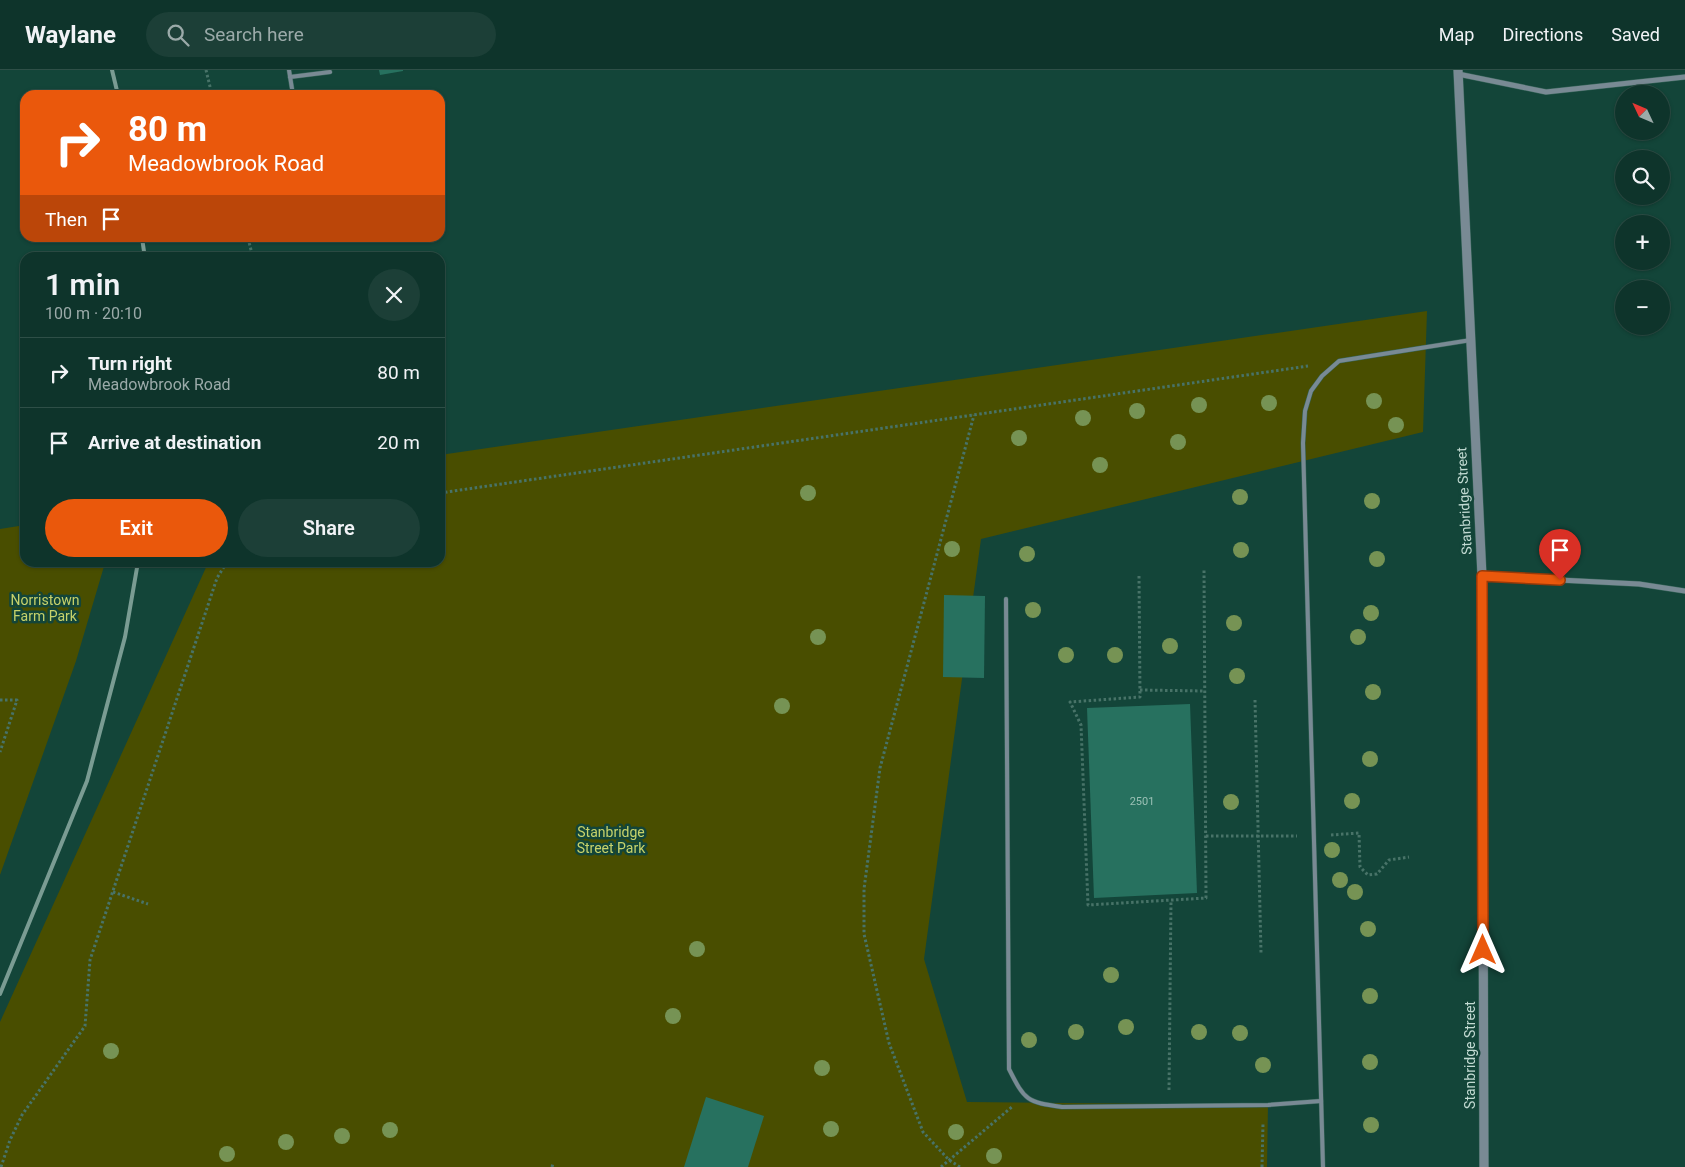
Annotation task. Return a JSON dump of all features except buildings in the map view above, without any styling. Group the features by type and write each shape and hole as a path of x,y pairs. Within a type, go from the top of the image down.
{"street":[{"path":"1458,71 1546,92 1685,78"},
{"name":"Stanbridge Street","path":"1458,71 1482,576 1484,1167"},
{"path":"1482,576 1639,584 1685,591"}],"lane":[{"path":"289,70 292,90"},
{"path":"290,77 330,72"},
{"path":"1323,1167 1303,443 1305,411 1310,390 1339,361 1471,340"},
{"path":"1006,599 1009,1068 1019,1090 1032,1102 1062,1107 1263,1105 1321,1101"}],"path":[{"path":"206,70 211,90"},
{"path":"445,492 1339,361"},
{"path":"960,1167 949,1160 923,1132 889,1043 864,934 864,889 880,768 974,415"},
{"path":"1,1167 10,1140 22,1115 86,1026 90,960 217,578 224,567"},
{"path":"1139,576 1140,697 1070,702 1081,725 1088,905 1206,898 1204,570"},
{"path":"1140,690 1205,691"},
{"path":"0,700 17,700 0,752"},
{"path":"1255,700 1261,953"},
{"path":"113,892 148,904"},
{"path":"1169,1106 1171,900"},
{"path":"941,1167 1026,1096"},
{"path":"1262,1167 1263,1105"}],"green space":[{"name":"Stanbridge Street Park","path":"1427,311 1423,432 981,539 924,959 967,1102 1268,1105 1267,1167 0,1167 0,1022 206,567 445,567 445,454"},
{"name":"Norristown Farm Park","path":"20,526 20,567 104,567 76,661 0,875 0,529"}],"railway":[{"path":"112,70 117,90"},
{"path":"143,242 144,252"},
{"path":"0,994 87,781 125,637 137,567"}],"route":[{"path":"1483,950 1482,576 1560,580"}]}
